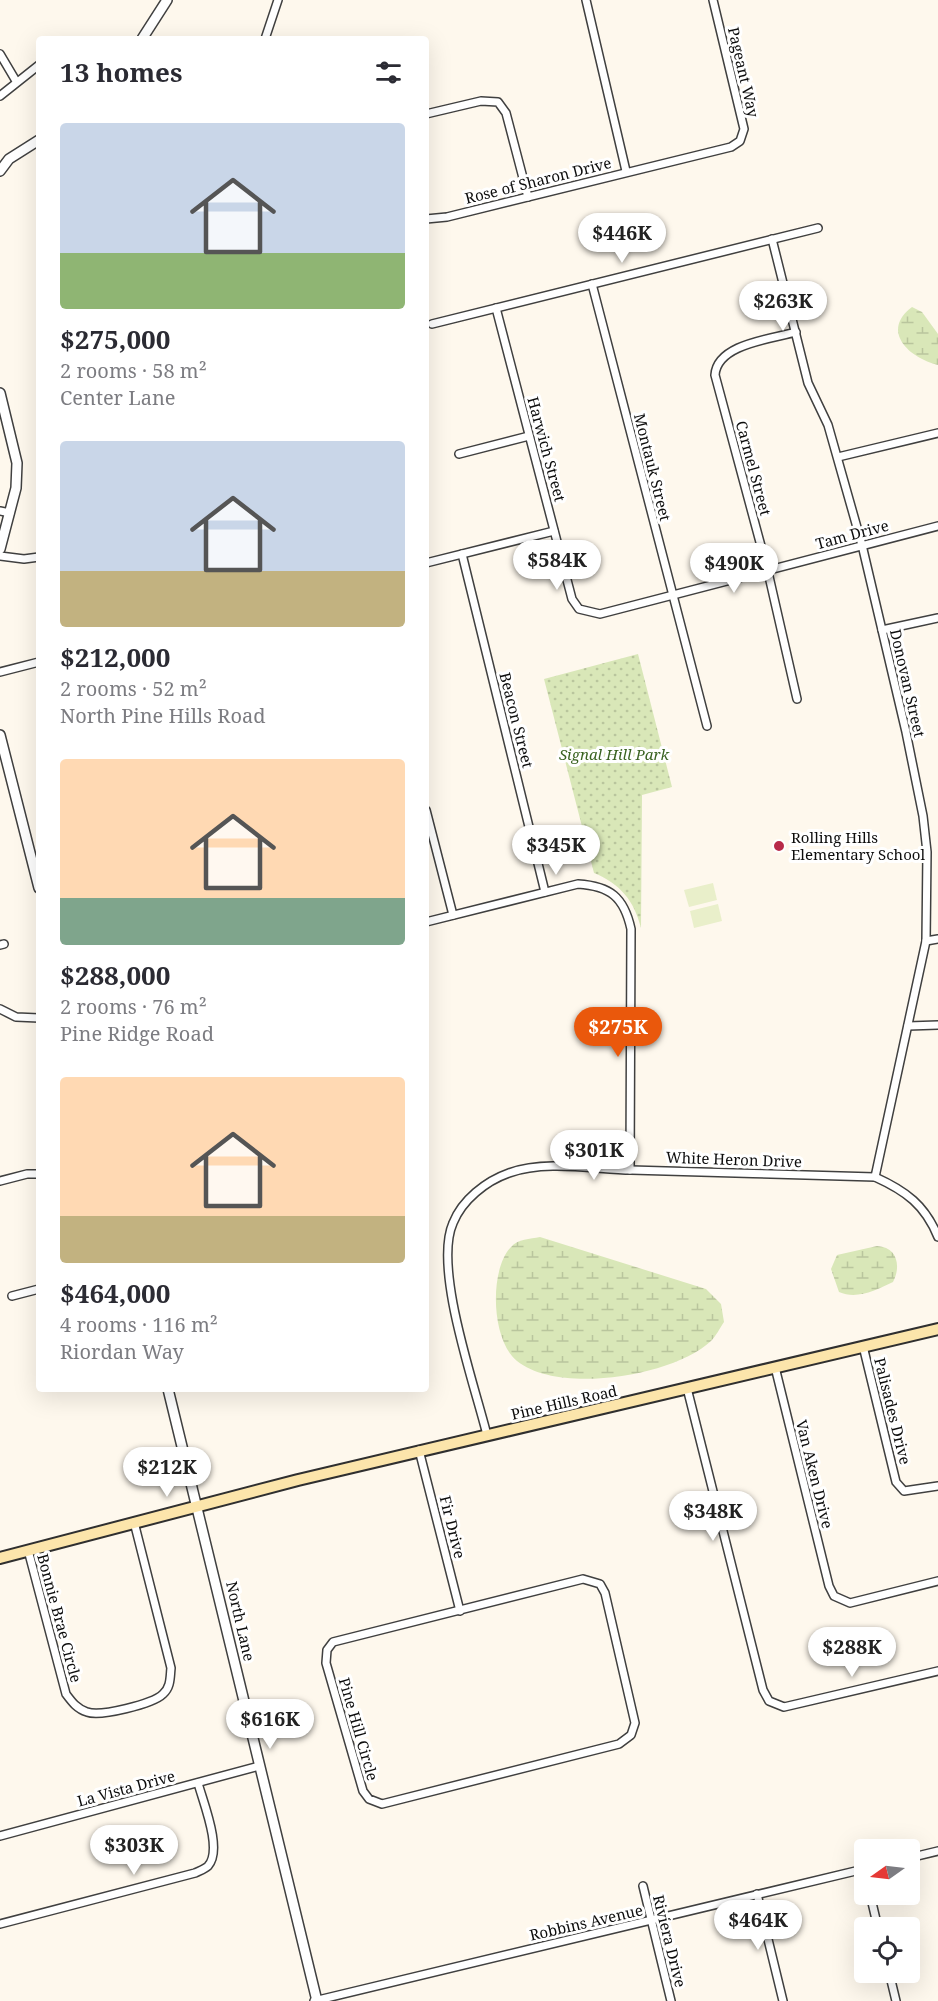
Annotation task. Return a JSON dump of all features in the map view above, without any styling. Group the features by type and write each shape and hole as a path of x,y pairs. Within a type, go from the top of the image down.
{"main road":[{"name":"Pine Hills Road","path":"0,1558 198,1505 419,1450 938,1329"}],"street":[{"path":"144,36 167,0"},
{"path":"266,36 278,0"},
{"name":"Rose of Sharon Drive","path":"429,219 528,197 626,171 586,0"},
{"name":"Pageant Way","path":"626,171 731,147 740,141 744,129 713,0"},
{"path":"0,54 16,81"},
{"path":"0,96 36,67"},
{"path":"429,113 481,101 498,102 506,113 528,197"},
{"path":"0,171 9,159 36,142"},
{"path":"432,324 818,228"},
{"name":"Donovan Street","path":"772,239 808,383 823,412 862,545 923,816 927,852 926,940 875,1177"},
{"name":"Montauk Street","path":"592,284 707,726"},
{"name":"Harwich Street","path":"496,308 572,599 579,609 600,614"},
{"name":"Carmel Street","path":"796,333 725,354 716,365 715,375 768,572 797,699"},
{"path":"0,393 17,463 16,488 4,516 0,549"},
{"path":"838,458 938,433"},
{"path":"459,454 529,436"},
{"name":"Tam Drive","path":"600,614 938,526"},
{"path":"429,562 554,531"},
{"name":"Beacon Street","path":"462,554 545,892"},
{"path":"0,556 24,559 36,557"},
{"path":"882,630 938,618"},
{"path":"0,672 36,663"},
{"path":"0,739 36,877"},
{"path":"429,822 453,915"},
{"path":"429,921 578,884 597,885 615,895 627,913 631,947 630,1170"},
{"path":"926,940 938,939"},
{"path":"0,1009 16,1017 36,1018"},
{"path":"908,1026 938,1025"},
{"name":"White Heron Drive","path":"487,1435 448,1284 447,1250 452,1224 465,1204 479,1190 510,1172 540,1168 875,1177 898,1187 916,1200 929,1217 938,1237"},
{"path":"0,1181 36,1174"},
{"path":"12,1296 36,1289"},
{"name":"Palisades Drive","path":"863,1346 896,1482 904,1491 938,1486"},
{"name":"Van Aken Drive","path":"775,1367 829,1586 834,1596 850,1602 938,1581"},
{"path":"687,1388 763,1690 769,1701 784,1707 938,1671"},
{"name":"North Lane","path":"169,1392 198,1505 316,2001"},
{"name":"Fir Drive","path":"419,1450 460,1611"},
{"name":"Bonnie Brae Circle","path":"28,1550 66,1694 75,1706 88,1713 101,1714 155,1699 163,1694 170,1685 171,1668 134,1522"},
{"name":"Pine Hill Circle","path":"583,1579 600,1584 605,1593 636,1723 631,1735 619,1744 382,1804 369,1799 363,1791 326,1663 327,1650 333,1642 460,1611 583,1579"},
{"name":"La Vista Drive","path":"0,1836 260,1766"},
{"path":"0,1924 195,1873 207,1867 213,1856 213,1840 198,1783"},
{"path":"920,1855 938,1851"},
{"name":"Robbins Avenue","path":"316,2001 854,1871"},
{"name":"Riviera Drive","path":"643,1886 671,2001"},
{"path":"757,1894 783,2001"},
{"path":"892,1983 896,2001"}],"green space":[{"path":"912,307 922,312 938,334 938,365 917,356 902,342 898,325"},
{"name":"Signal Hill Park","path":"638,654 672,787 642,795 641,928 625,894 611,882 594,873 544,679"},
{"path":"713,883 717,900 689,907 684,890"},
{"path":"718,904 722,921 694,928 690,911"},
{"path":"540,1237 706,1289 721,1304 724,1322 711,1341 694,1353 671,1364 644,1372 587,1379 560,1377 536,1371 517,1361 508,1351 498,1322 496,1288 504,1258 511,1247 521,1241"},
{"path":"877,1246 889,1250 896,1259 897,1270 893,1282 860,1294 839,1292 831,1269 837,1255"}],"place":[{"name":"Rolling Hills Elementary School","path":"779,846"}]}
